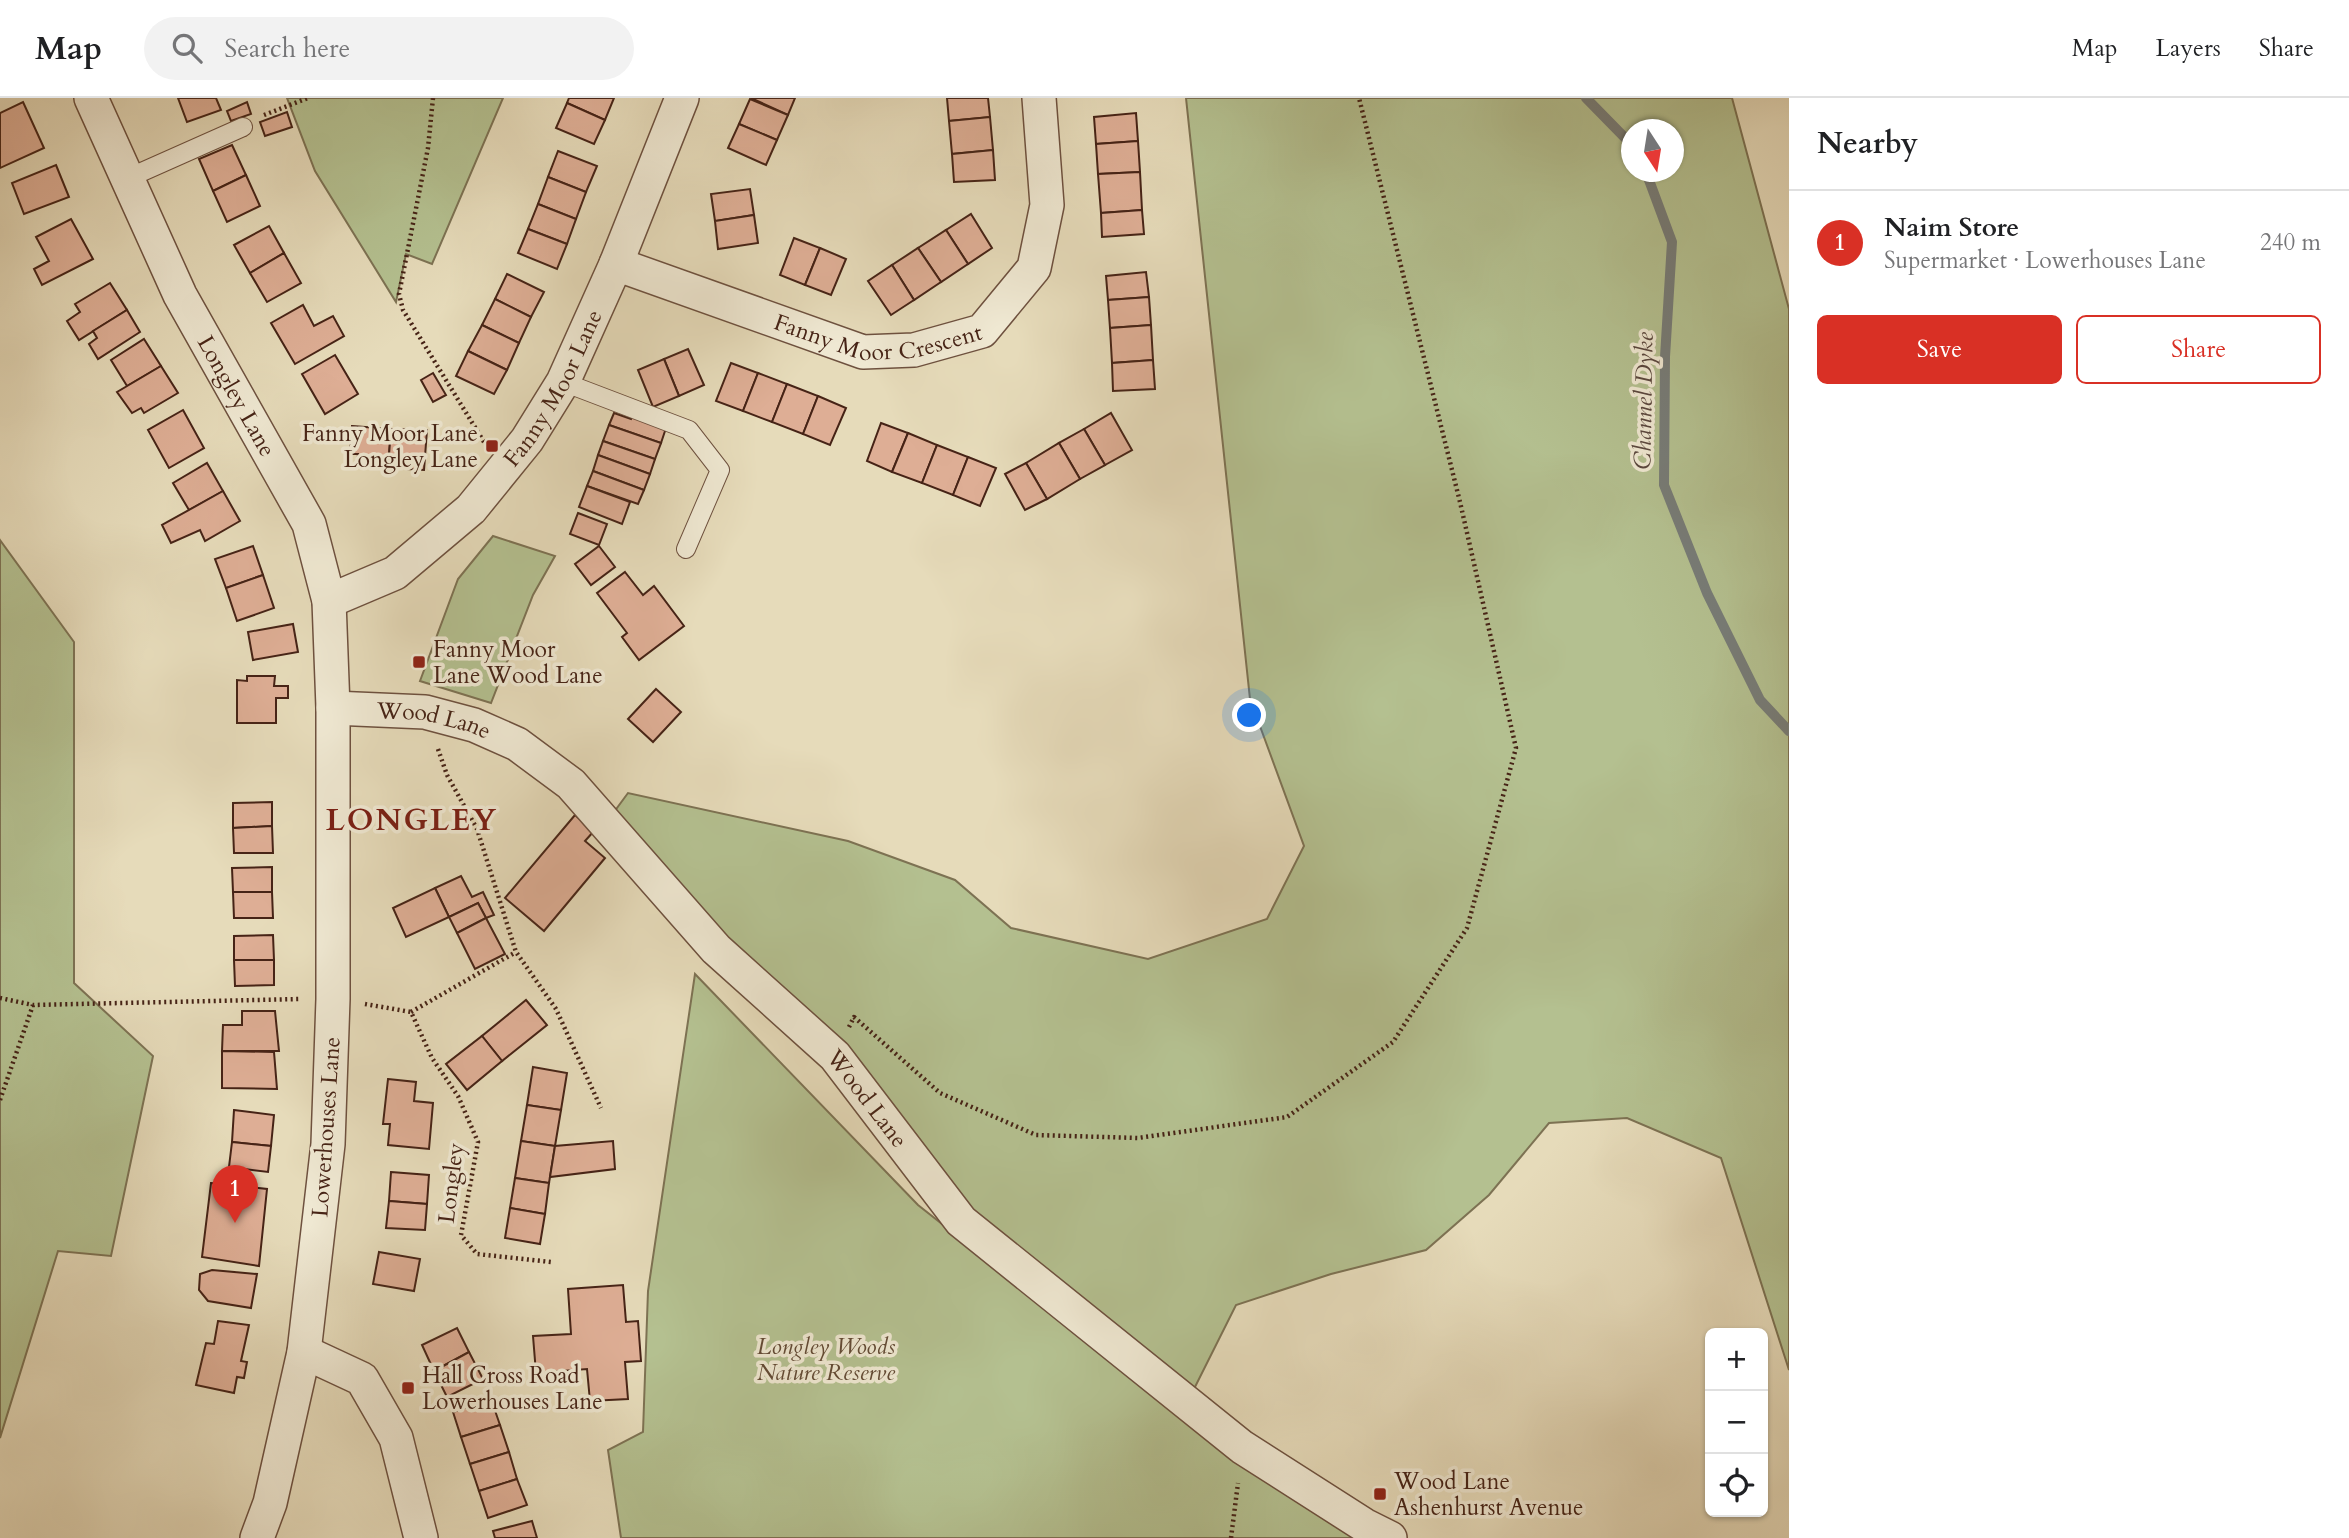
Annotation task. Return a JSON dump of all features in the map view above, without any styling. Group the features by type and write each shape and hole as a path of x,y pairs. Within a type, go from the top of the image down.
{"street":[{"name":"Longley Lane","path":"91,98 180,295 309,524 329,601 333,708"},
{"name":"Fanny Moor Lane","path":"329,601 395,573 471,509 527,440 563,382 616,264 682,98"},
{"name":"Fanny Moor Crescent","path":"616,264 863,352 914,351 982,331 1034,268 1047,205 1039,98"},
{"name":"Wood Lane","path":"333,708 425,712 474,725 517,744 571,784 716,949 835,1056 961,1221 1242,1447 1364,1525 1390,1538"},
{"name":"Lowerhouses Lane","path":"257,1538 270,1503 304,1352 328,1144 333,999 333,708"},
{"path":"304,1352 362,1379 396,1438 421,1538"}],"lane":[{"path":"126,178 243,127"},
{"path":"563,382 689,430 720,470 686,549"}],"path":[{"path":"243,127 248,121 308,98"},
{"path":"432,98 428,148 399,294 402,310 501,472"},
{"path":"835,1056 854,1017 940,1093 1036,1135 1138,1138 1287,1117 1393,1042 1467,928 1516,748 1460,502 1359,98"},
{"path":"425,712 447,775 477,829 516,952 556,1009 601,1108"},
{"path":"0,998 33,1005 333,999 411,1012 516,952"},
{"path":"0,1100 33,1005"},
{"name":"Longley","path":"411,1012 432,1058 458,1096 478,1142 461,1235 477,1254 551,1262"},
{"path":"1231,1538 1242,1447"}],"green space":[{"path":"287,98 503,98 432,264 406,254 396,302 315,171"},
{"path":"1186,98 1732,98 1789,309 1789,1370 1721,1158 1627,1118 1549,1123 1489,1195 1426,1250 1331,1274 1236,1305 1194,1389 953,1199 603,827 628,793 848,841 955,880 1011,928 1148,959 1267,919 1304,846 1250,699"},
{"path":"493,536 555,556 533,595 491,703 420,681 458,579"},
{"path":"0,540 74,642 74,983 153,1056 111,1256 58,1251 0,1438"},
{"name":"Longley Woods Nature Reserve","path":"695,974 918,1205 1161,1397 1357,1538 621,1538 608,1450 643,1432 648,1291"}],"building":[{"path":"178,98 216,98 221,110 187,122"},
{"path":"569,98 614,98 605,120 567,103"},
{"path":"751,98 795,98 788,115"},
{"path":"947,98 988,98 990,117 949,121"},
{"path":"750,99 788,115 777,140 739,124"},
{"path":"23,102 44,148 0,168 0,113"},
{"path":"247,102 251,114 231,121 227,111"},
{"path":"567,103 605,120 594,144 556,128"},
{"path":"287,112 292,127 265,136 260,122"},
{"path":"1136,113 1138,141 1096,144 1094,117"},
{"path":"990,117 993,150 952,154 949,121"},
{"path":"739,124 777,140 766,165 728,148"},
{"path":"1138,141 1140,172 1098,174 1096,144"},
{"path":"232,145 246,175 213,191 199,159"},
{"path":"993,150 995,180 954,182 952,154"},
{"path":"558,151 597,166 586,192 548,177"},
{"path":"56,165 69,197 24,214 12,183"},
{"path":"1140,172 1142,210 1101,213 1098,174"},
{"path":"246,175 260,206 227,222 213,191"},
{"path":"548,177 586,192 576,219 538,204"},
{"path":"750,189 754,215 715,221 711,194"},
{"path":"538,204 576,219 567,244 528,229"},
{"path":"1142,210 1144,234 1102,237 1101,213"},
{"path":"971,214 992,248 968,264 946,230"},
{"path":"754,215 758,243 718,249 715,221"},
{"path":"71,219 93,259 42,285 34,269 49,261 36,237"},
{"path":"269,226 284,253 250,273 234,245"},
{"path":"528,229 567,244 557,269 518,253"},
{"path":"946,230 968,264 941,282 918,248"},
{"path":"794,238 820,248 805,285 780,275"},
{"path":"820,248 846,259 831,295 805,285"},
{"path":"918,248 941,282 914,300 892,265"},
{"path":"284,253 301,283 267,302 250,273"},
{"path":"892,265 914,300 891,315 868,281"},
{"path":"1146,272 1149,297 1108,300 1106,276"},
{"path":"507,274 544,292 531,317 495,299"},
{"path":"110,283 127,310 79,340 67,321 80,312 75,304"},
{"path":"1149,297 1151,325 1110,328 1108,300"},
{"path":"495,299 531,317 519,343 482,325"},
{"path":"303,305 314,326 333,316 344,336 295,364 271,323"},
{"path":"127,310 140,332 98,359 89,344 97,338 93,331"},
{"path":"482,325 519,343 507,370 468,351"},
{"path":"1151,325 1153,360 1112,363 1110,328"},
{"path":"144,339 161,366 127,386 111,360"},
{"path":"688,349 704,385 679,396 664,359"},
{"path":"468,351 507,370 494,394 456,376"},
{"path":"335,355 358,394 325,414 302,374"},
{"path":"664,359 679,396 653,407 638,370"},
{"path":"1153,360 1155,389 1113,391 1112,363"},
{"path":"731,363 758,373 743,411 716,401"},
{"path":"161,366 178,393 144,413 141,408 132,413 117,392"},
{"path":"433,373 446,395 433,402 421,380"},
{"path":"758,373 787,384 772,422 743,411"},
{"path":"787,384 818,396 803,434 772,422"},
{"path":"818,396 846,408 830,445 803,434"},
{"path":"183,410 204,448 169,468 148,430"},
{"path":"614,413 631,419 633,414 667,425 661,443 609,425"},
{"path":"1111,413 1132,450 1105,465 1084,429"},
{"path":"881,423 908,433 892,472 867,461"},
{"path":"609,425 661,443 655,459 603,441"},
{"path":"352,426 391,429 388,468 357,466 358,454 350,454"},
{"path":"391,429 427,430 424,470 388,468"},
{"path":"1084,429 1105,465 1080,479 1059,443"},
{"path":"908,433 937,445 922,483 892,472"},
{"path":"603,441 655,459 650,474 598,455"},
{"path":"1059,443 1080,479 1047,499 1026,463"},
{"path":"937,445 968,457 953,495 922,483"},
{"path":"598,455 650,474 644,490 593,471"},
{"path":"968,457 996,468 980,506 953,495"},
{"path":"207,463 223,491 189,510 173,483"},
{"path":"1026,463 1047,499 1025,510 1005,474"},
{"path":"593,471 644,490 638,504 587,486"},
{"path":"587,486 630,502 622,524 579,507"},
{"path":"223,491 240,521 205,541 200,530 171,543 162,525"},
{"path":"578,513 607,524 599,545 570,534"},
{"path":"253,546 263,575 226,588 215,559"},
{"path":"599,546 615,567 591,585 575,564"},
{"path":"625,572 643,595 654,586 684,626 639,660 622,637 627,633 597,593"},
{"path":"263,575 274,608 237,621 226,588"},
{"path":"293,624 298,652 253,660 248,632"},
{"path":"247,676 275,676 274,686 288,686 288,698 276,698 276,723 237,723 237,680 247,681"},
{"path":"656,689 681,712 653,742 628,719"},
{"path":"272,802 272,826 233,828 233,803"},
{"path":"575,815 594,831 585,841 605,858 544,931 505,898"},
{"path":"272,826 273,853 234,853 233,828"},
{"path":"272,867 272,892 233,892 232,868"},
{"path":"461,876 472,897 483,892 494,915 486,918 478,903 449,917 435,888"},
{"path":"435,888 449,917 406,937 393,908"},
{"path":"233,892 272,892 273,918 234,918"},
{"path":"478,903 486,918 457,933 449,917"},
{"path":"486,918 505,954 475,969 457,933"},
{"path":"273,935 274,960 234,960 234,936"},
{"path":"234,960 274,960 274,985 235,986"},
{"path":"526,1000 547,1025 502,1061 482,1036"},
{"path":"242,1011 275,1011 279,1051 222,1051 223,1025 242,1025"},
{"path":"482,1036 502,1061 467,1090 446,1064"},
{"path":"222,1051 274,1052 277,1089 222,1088"},
{"path":"533,1067 567,1073 561,1110 527,1105"},
{"path":"388,1079 416,1082 414,1101 433,1103 429,1149 388,1145 390,1124 383,1124"},
{"path":"527,1105 561,1110 555,1146 521,1141"},
{"path":"234,1110 274,1115 271,1146 232,1142"},
{"path":"521,1141 555,1146 549,1183 515,1178"},
{"path":"613,1141 615,1169 550,1177 555,1146"},
{"path":"232,1142 271,1146 268,1172 229,1167"},
{"path":"391,1172 429,1175 427,1204 389,1201"},
{"path":"515,1178 549,1183 545,1214 510,1208"},
{"path":"211,1183 267,1189 259,1266 202,1257"},
{"path":"389,1201 427,1204 425,1230 386,1228"},
{"path":"510,1208 545,1214 540,1244 505,1238"},
{"path":"379,1252 420,1259 414,1291 373,1284"},
{"path":"212,1270 257,1274 251,1308 208,1301 199,1290 200,1274"},
{"path":"623,1285 626,1322 638,1321 641,1361 625,1362 628,1399 590,1401 587,1369 536,1373 533,1336 571,1334 568,1289"},
{"path":"218,1321 249,1325 241,1361 247,1362 244,1378 237,1377 234,1393 196,1385 206,1343 214,1344"},
{"path":"457,1328 469,1352 434,1371 422,1345"},
{"path":"469,1352 483,1379 447,1397 434,1371"},
{"path":"491,1399 500,1425 461,1437 453,1412"},
{"path":"500,1425 509,1452 470,1464 461,1437"},
{"path":"509,1452 517,1479 479,1491 470,1464"},
{"path":"517,1479 527,1505 488,1518 479,1491"},
{"path":"532,1521 537,1538 495,1538 493,1531"}],"waterway":[{"name":"Channel Dyke","path":"1586,98 1621,134"},
{"name":"Channel Dyke","path":"1650,182 1672,242 1665,357 1664,485 1707,593 1760,700 1789,731"}],"place":[{"name":"Fanny Moor Lane Longley Lane","path":"492,446"},
{"name":"Fanny Moor Lane Wood Lane","path":"419,662"},
{"name":"Naim Store","path":"235,1223"},
{"name":"Hall Cross Road Lowerhouses Lane","path":"408,1388"},
{"name":"Wood Lane Ashenhurst Avenue","path":"1380,1494"}],"district":[{"name":"LONGLEY","path":"412,820"}]}
